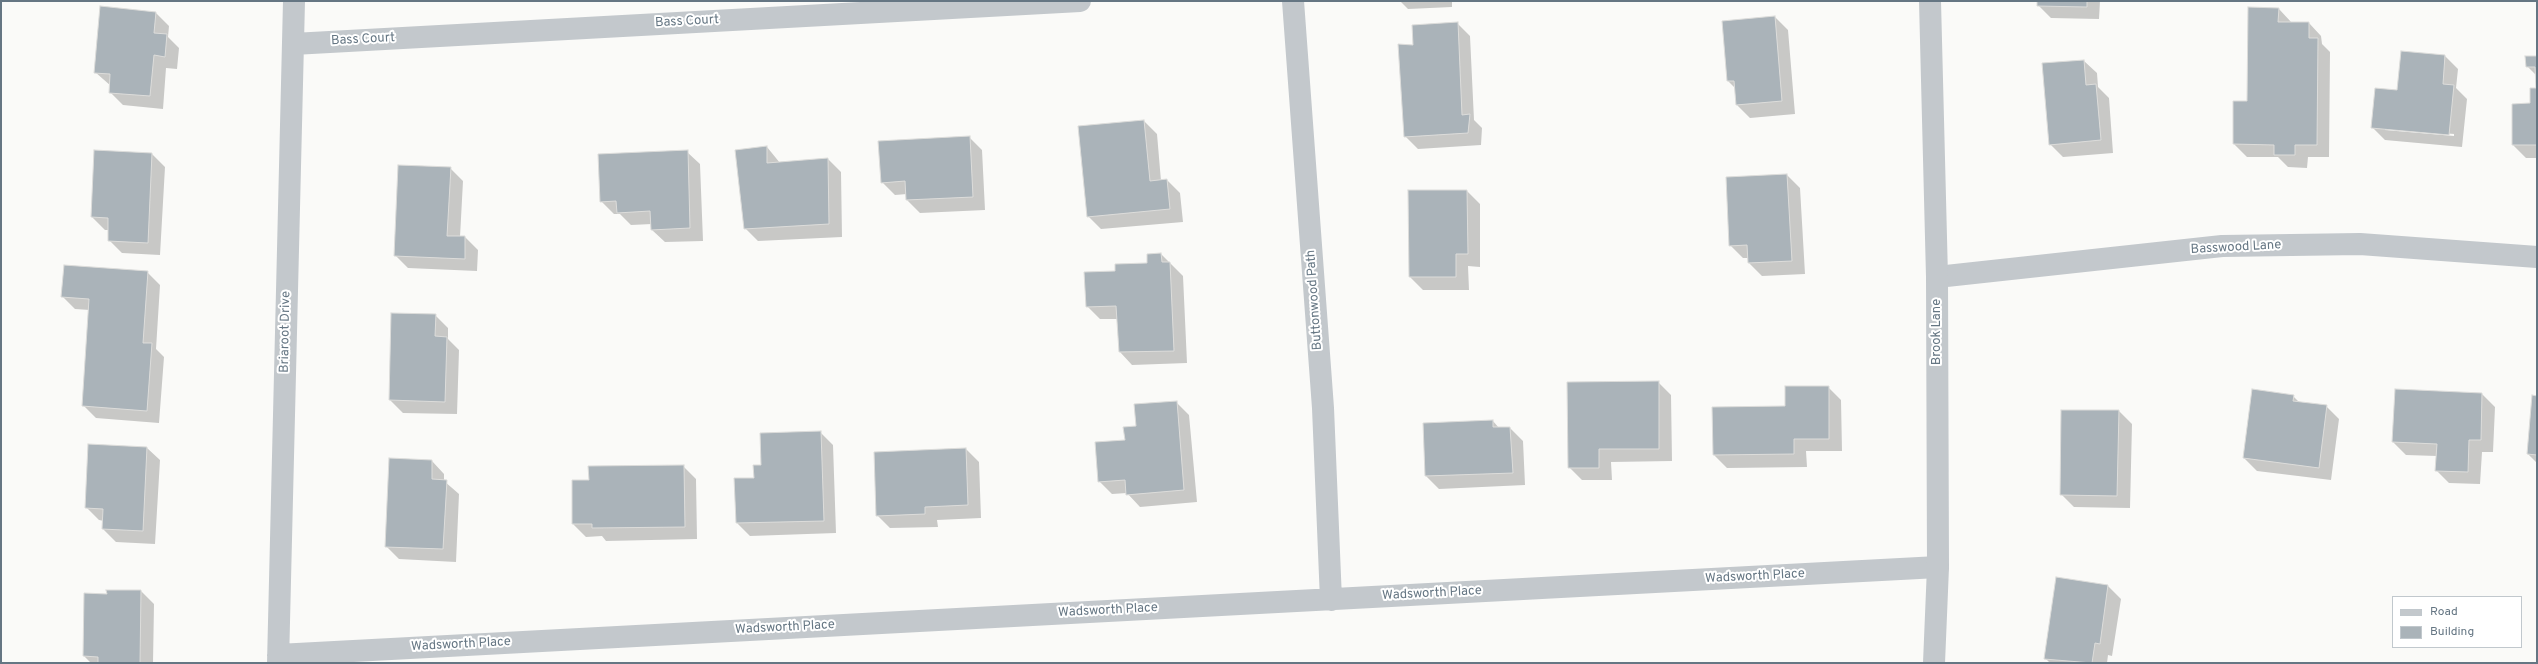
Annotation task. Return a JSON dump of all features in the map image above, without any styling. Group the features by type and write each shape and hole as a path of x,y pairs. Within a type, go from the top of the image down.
{"street":[{"name":"Briaroot Drive","path":"278,659 294,1"},
{"name":"Bass Court","path":"293,44 1080,1"},
{"name":"Buttonwood Path","path":"1293,1 1323,408 1331,600"},
{"name":"Brook Lane","path":"1930,1 1936,277 1938,567 1934,663"},
{"name":"Basswood Lane","path":"1936,277 2222,246 2360,244 2537,257"},
{"name":"Wadsworth Place","path":"278,659 1938,567"}],"building":[{"path":"2037,1 2087,1 2087,7 2037,6"},
{"path":"100,6 156,12 154,33 167,34 165,57 154,55 150,96 109,93 110,74 94,73"},
{"path":"2248,7 2279,8 2278,22 2309,22 2309,38 2318,38 2317,145 2295,145 2295,155 2274,155 2274,145 2233,144 2233,101 2247,101"},
{"path":"1775,16 1782,101 1736,105 1734,81 1727,81 1722,21"},
{"path":"1458,22 1462,115 1470,114 1468,133 1404,137 1398,44 1413,45 1412,25"},
{"path":"2401,51 2445,55 2443,84 2454,85 2449,135 2371,128 2375,88 2397,90"},
{"path":"2525,56 2537,56 2537,145 2512,145 2512,104 2530,103 2530,88 2536,88 2535,67 2526,67"},
{"path":"2084,60 2086,85 2096,84 2101,140 2049,145 2042,63"},
{"path":"1144,120 1150,181 1167,179 1170,209 1087,217 1078,126"},
{"path":"970,136 973,197 906,200 905,181 881,183 878,141"},
{"path":"767,146 767,163 828,158 829,224 744,229 735,150"},
{"path":"94,150 152,153 148,243 108,241 108,218 91,217"},
{"path":"688,150 690,228 651,230 650,211 617,213 616,201 600,202 598,154"},
{"path":"398,165 451,167 447,236 465,236 465,259 394,256"},
{"path":"1787,174 1792,261 1748,263 1747,245 1729,246 1726,177"},
{"path":"1408,190 1467,190 1468,254 1456,254 1456,277 1409,277"},
{"path":"1161,253 1162,262 1170,262 1174,351 1119,352 1116,306 1086,307 1084,272 1115,271 1115,264 1147,263 1147,254"},
{"path":"64,265 148,271 143,343 152,343 147,411 82,406 89,299 61,297"},
{"path":"391,313 436,314 435,336 447,337 445,402 389,400"},
{"path":"1659,381 1659,449 1599,449 1599,468 1568,468 1567,382"},
{"path":"1785,386 1829,386 1829,439 1794,439 1794,454 1713,455 1712,407 1785,406"},
{"path":"2252,389 2294,395 2293,401 2327,405 2319,468 2243,458"},
{"path":"2395,389 2482,393 2481,440 2469,440 2468,472 2435,471 2437,444 2392,442"},
{"path":"2532,395 2537,396 2537,455 2527,454"},
{"path":"1177,401 1184,490 1126,495 1125,480 1098,482 1095,442 1125,440 1123,427 1136,426 1134,404"},
{"path":"2061,410 2119,410 2117,496 2060,495"},
{"path":"1493,420 1493,427 1510,427 1513,473 1425,476 1423,423"},
{"path":"821,431 824,521 736,523 734,478 754,478 753,465 761,465 760,433"},
{"path":"88,444 147,447 143,531 102,529 103,509 85,508"},
{"path":"966,448 968,505 925,507 925,514 876,516 874,452"},
{"path":"389,458 432,460 432,479 447,480 443,549 385,547"},
{"path":"684,465 685,527 592,528 592,524 572,524 572,480 589,480 588,466"},
{"path":"2056,577 2108,585 2100,644 2095,643 2092,663 2044,659"},
{"path":"106,590 141,590 140,663 98,663 98,657 83,656 84,593 107,594"}]}
